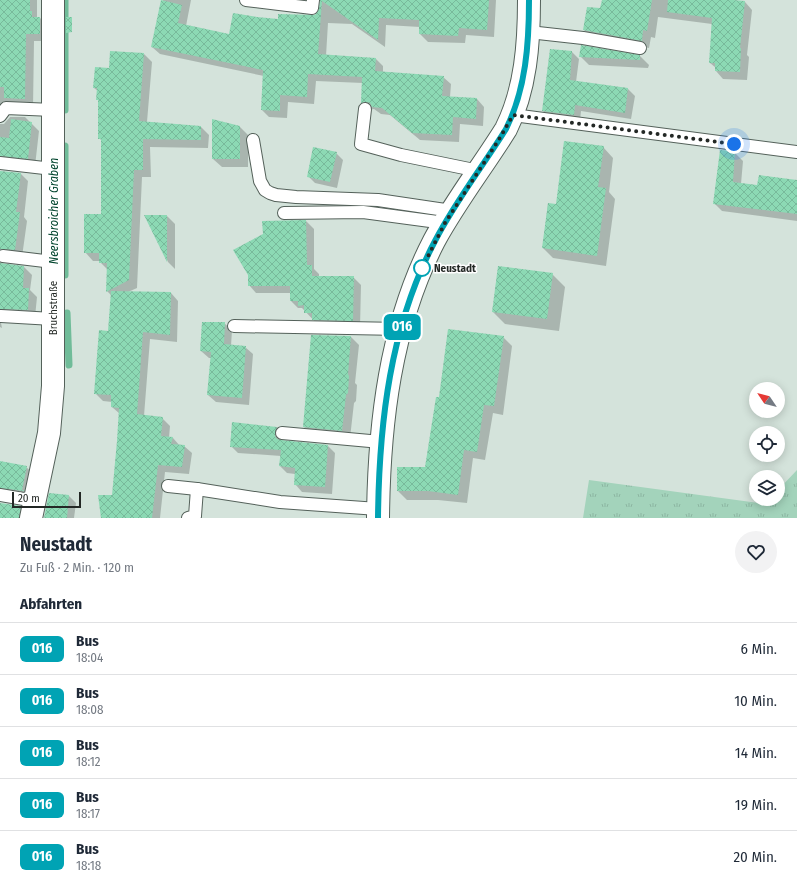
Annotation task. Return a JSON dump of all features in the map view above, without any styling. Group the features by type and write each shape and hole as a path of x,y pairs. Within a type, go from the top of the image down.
{"street":[{"name":"Bruchstraße","path":"33,510 50,433 53,386 53,0"},
{"path":"378,514 381,442 386,400 401,329 411,295 423,264 448,217 506,129 513,115 520,92 528,32 529,0"}],"lane":[{"path":"246,0 312,8 313,0"},
{"path":"528,32 583,38 640,48"},
{"path":"0,116 6,108 53,110"},
{"path":"365,110 361,144 401,155 479,171"},
{"path":"513,115 797,152"},
{"path":"253,140 260,181 270,193 296,197 378,200 448,217"},
{"path":"0,163 53,169"},
{"path":"284,213 363,212 448,217"},
{"path":"3,256 53,262"},
{"path":"1,316 53,318"},
{"path":"234,326 401,329"},
{"path":"282,433 381,442"},
{"path":"168,486 378,514"},
{"path":"188,518 195,516 197,489"},
{"path":"0,495 33,510"}],"green space":[{"path":"797,470 797,518 583,518 589,480 749,502 749,506 785,506 785,483"}],"building":[{"path":"0,0 30,0 30,11 32,11 32,17 40,17 40,34 26,34 25,99 4,98 4,87 0,87"},
{"path":"161,0 182,5 178,23 229,34 233,13 278,19 278,14 315,15 319,9 320,0 489,0 487,30 459,28 458,36 419,34 419,20 379,18 378,40 322,1 318,54 376,58 375,71 444,76 442,96 477,98 476,119 453,117 452,135 412,133 382,108 372,107 370,103 366,102 361,103 362,77 308,74 307,97 280,95 280,111 261,110 263,70 151,47"},
{"path":"602,0 652,0 647,31 643,30 642,41 583,30 587,7 600,8"},
{"path":"668,0 745,1 740,48 740,72 715,71 715,63 709,63 712,18 667,12"},
{"path":"66,17 72,17 72,32 66,33"},
{"path":"581,45 640,55 640,60 579,57"},
{"path":"550,49 572,51 570,80 628,88 625,113 575,105 574,115 542,111"},
{"path":"110,51 144,53 139,121 201,126 201,140 143,139 143,170 134,170 129,280 106,292 107,263 99,263 99,253 84,253 84,214 101,214 101,139 98,139 98,100 96,100 97,88 93,88 95,67 109,68"},
{"path":"11,119 32,122 28,159 0,156 0,137 9,138"},
{"path":"212,119 240,126 240,159 212,159"},
{"path":"564,141 604,146 598,187 606,188 597,256 542,248 548,203 556,204"},
{"path":"313,147 337,152 330,182 307,177"},
{"path":"720,150 735,151 733,182 757,185 759,175 797,180 797,214 713,204"},
{"path":"0,171 21,173 16,212 20,212 15,250 0,249"},
{"path":"144,215 167,215 167,262"},
{"path":"306,220 307,265 312,265 312,276 354,276 353,321 312,320 312,313 304,313 304,305 298,306 298,301 290,301 290,286 248,286 248,275 233,250 263,234 262,221"},
{"path":"0,263 24,266 23,288 29,288 28,310 0,309"},
{"path":"498,266 553,273 547,319 492,312"},
{"path":"111,291 171,292 170,335 143,332 137,414 163,417 161,436 173,437 171,444 185,445 182,467 158,465 152,518 101,518 98,495 112,495 119,408 111,407 111,395 94,394 99,330 108,331"},
{"path":"202,322 225,322 224,344 246,346 242,398 207,395 211,352 200,351"},
{"path":"448,329 504,336 494,406 484,405 477,452 464,450 458,495 428,491 397,491 397,467 425,467 436,397 439,397"},
{"path":"311,335 351,336 348,393 346,395 342,431 303,427"},
{"path":"232,422 277,427 275,436 277,439 281,440 328,445 325,487 294,485 295,468 279,466 281,450 230,447"},
{"path":"0,461 27,466 22,490 24,491 0,488"},
{"path":"49,493 69,495 67,518 44,518"},
{"path":"0,503 21,506 19,518 0,518"}],"waterway":[{"name":"Neersbroicher Graben","path":"65,0 65,110"},
{"name":"Neersbroicher Graben","path":"65,146 65,275"},
{"path":"67,313 69,365"}],"bus line":[{"name":"016","path":"378,518 381,442 386,400 401,329 411,295 423,264 434,242 452,211 506,129 513,115 520,92 526,57 529,0"}],"place":[{"name":"Neustadt","path":"422,268"}],"route":[{"path":"422,268 434,242 452,211 506,129 513,115 734,144"}]}
